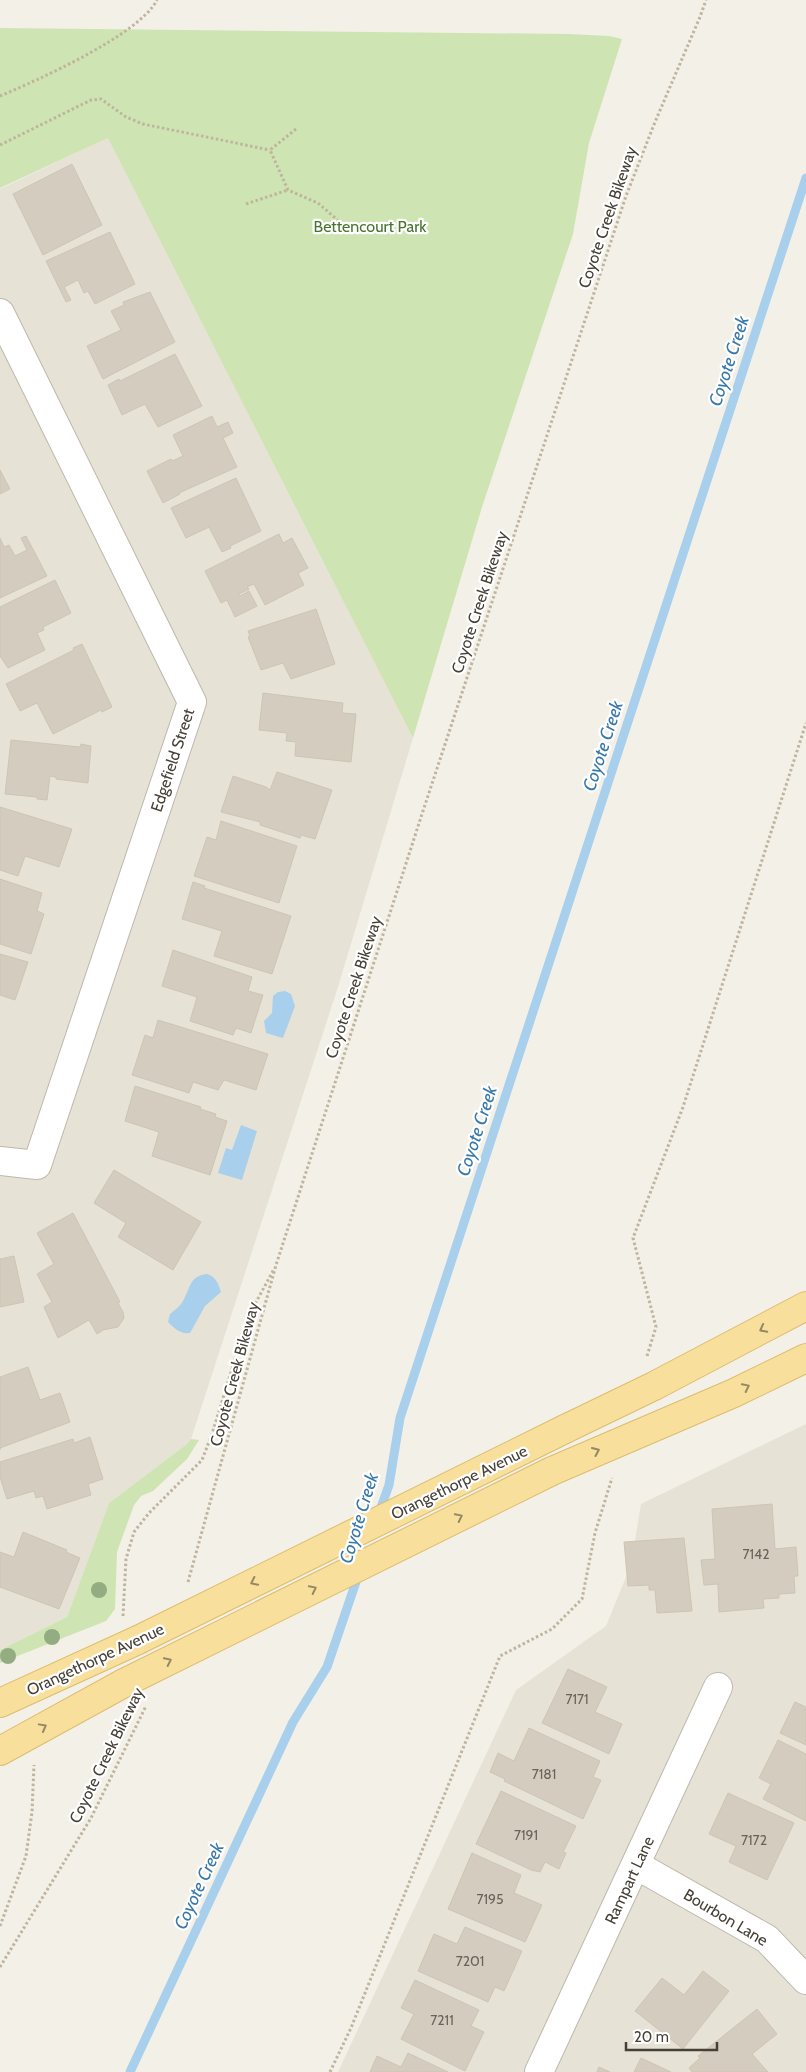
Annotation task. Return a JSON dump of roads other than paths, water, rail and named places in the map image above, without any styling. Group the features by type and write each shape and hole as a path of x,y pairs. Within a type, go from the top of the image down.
{"main road":[{"name":"Orangethorpe Avenue","path":"0,1703 131,1643 565,1430 806,1306"},
{"name":"Orangethorpe Avenue","path":"0,1751 124,1683 552,1471 734,1393 806,1358"}],"street":[{"name":"Edgefield Street","path":"0,313 192,702 36,1166 0,1161"},
{"name":"Rampart Lane","path":"539,2072 718,1687"},
{"name":"Bourbon Lane","path":"636,1865 767,1939 806,1980"}],"water":[{"path":"285,991 291,994 295,1006 283,1038 266,1033 264,1021 272,1013 273,996 278,992"},
{"path":"241,1125 257,1131 242,1180 218,1173 226,1148 232,1150"},
{"path":"207,1274 213,1277 221,1292 205,1306 190,1333 180,1332 168,1322 170,1314 181,1304 194,1279"}],"waterway":[{"name":"Coyote Creek","path":"379,1513 389,1485 400,1418 806,178"},
{"name":"Coyote Creek","path":"130,2072 293,1722 327,1667 359,1573"}],"park label":[{"name":"Bettencourt Park","path":"370,226"}]}
